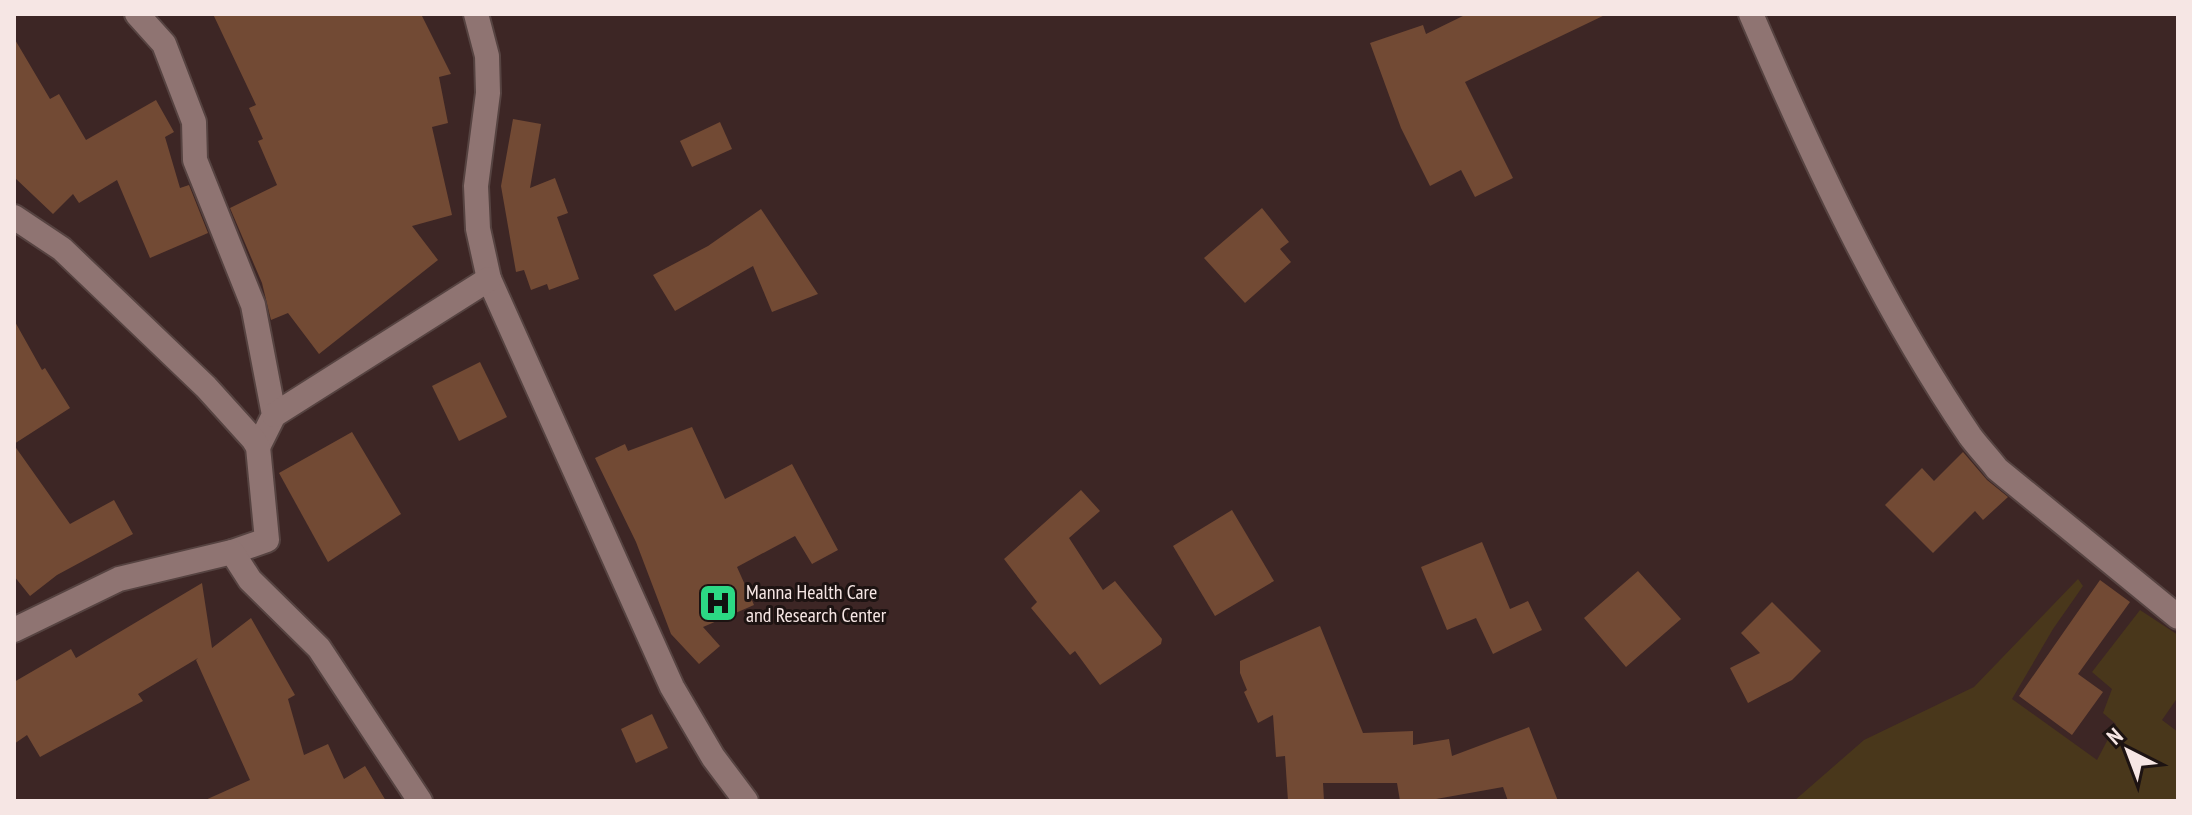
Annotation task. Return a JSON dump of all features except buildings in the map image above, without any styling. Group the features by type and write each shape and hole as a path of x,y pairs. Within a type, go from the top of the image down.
{"street":[{"path":"137,14 164,44 194,122 195,160 253,305 274,415"},
{"path":"476,14 487,56 488,93 476,186 478,229 489,279 672,687 713,757 746,801"},
{"path":"1751,14 1796,118 1861,248 1972,439 1997,469 2178,617"},
{"path":"14,217 62,249 206,387 258,447"},
{"path":"14,630 119,579 232,552 267,540 258,447 274,415 489,279"},
{"path":"232,552 250,580 319,648 420,801"}],"shaded area":[{"path":"2078,579 2083,586 2053,629 2012,699 2097,760 2116,724 2103,713 2112,689 2092,672 2140,610 2178,635 2178,697 2162,720 2178,732 2178,801 1794,801 1864,740 1974,687"}],"place":[{"name":"Manna Health Care and Research Center","path":"718,603"}]}
